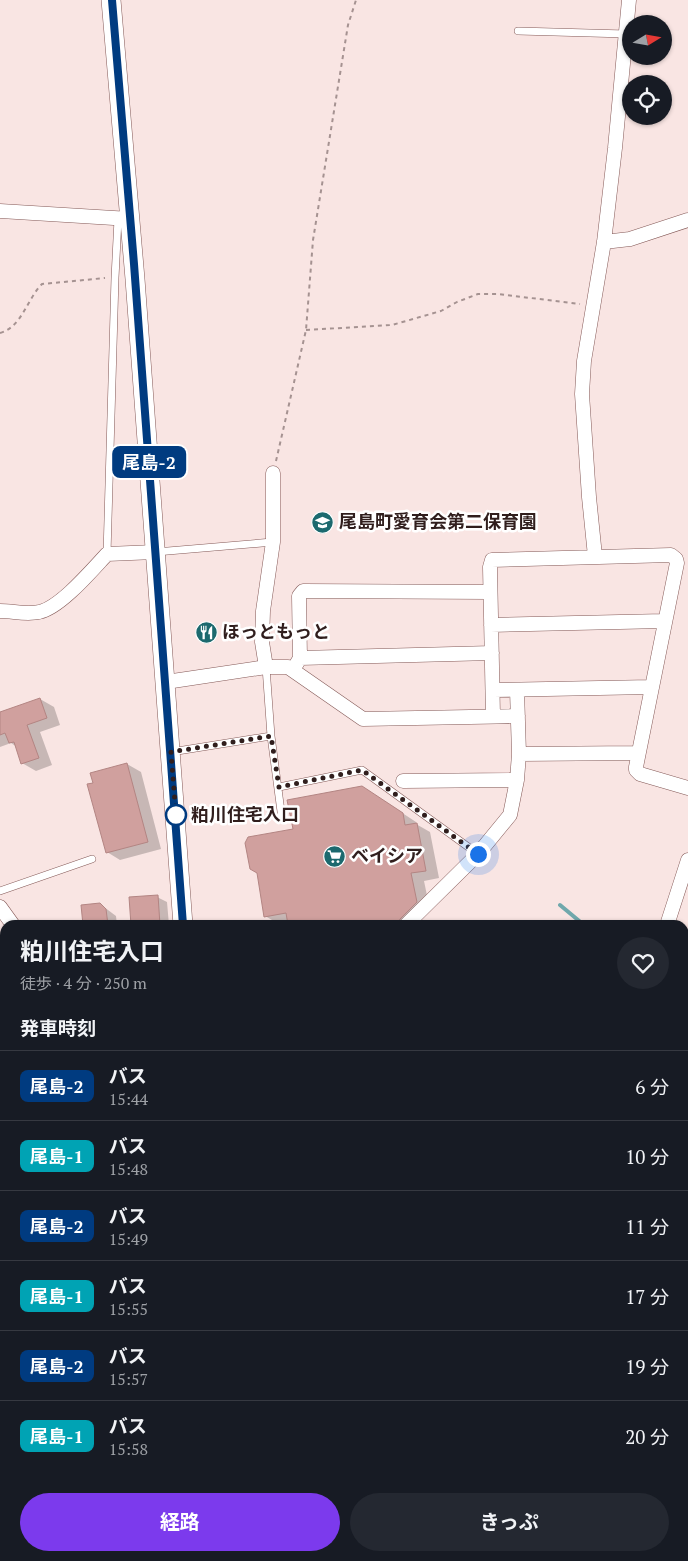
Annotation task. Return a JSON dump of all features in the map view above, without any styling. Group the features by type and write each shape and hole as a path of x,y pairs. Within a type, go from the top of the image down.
{"main road":[{"path":"112,0 124,219 155,552 184,920"}],"street":[{"path":"628,15 629,0"},
{"path":"595,556 582,394 584,361 604,242 623,65"},
{"path":"0,211 124,219"},
{"path":"604,242 630,239 688,220"},
{"path":"266,667 262,642 263,611 273,542 273,473"},
{"path":"0,611 30,613 48,610 63,598 107,554 155,552"},
{"path":"493,716 490,562 495,559 671,555 677,563 636,770 640,774 688,788"},
{"path":"296,664 299,596 303,591 490,592"},
{"path":"491,625 664,621"},
{"path":"166,682 296,664 492,654"},
{"path":"296,664 363,719 518,716"},
{"path":"492,690 651,687"},
{"path":"416,920 478,854 510,815 517,780 519,754 517,690"},
{"path":"519,754 638,753"},
{"path":"403,781 517,780"},
{"path":"669,920 688,860"},
{"path":"0,907 9,920"}],"lane":[{"path":"518,31 622,34"},
{"path":"107,554 115,278 124,219"},
{"path":"155,552 273,542"},
{"path":"266,667 271,736 282,818"},
{"path":"171,752 271,736"},
{"path":"279,787 362,770 478,854"},
{"path":"0,891 92,859"}],"path":[{"path":"273,473 306,330 312,240 348,25 356,0"},
{"path":"0,333 15,324 36,290 42,284 115,278"},
{"path":"306,330 392,325 441,311 478,294 498,294 594,305"}],"building":[{"path":"40,698 47,718 27,725 39,758 21,764 14,742 9,743 5,733 0,735 0,712"},
{"path":"127,763 148,842 106,853 87,784 93,783 90,773"},
{"name":"ベイシア","path":"362,786 403,813 405,825 417,823 426,871 411,873 417,902 400,920 287,920 286,913 264,917 257,873 250,869 245,843 248,837 293,829 287,800"},
{"path":"158,895 160,920 131,920 129,897"},
{"path":"100,903 106,909 107,920 82,920 81,905"}],"waterway":[{"path":"560,905 578,920"}],"bus line":[{"name":"尾島-2","path":"112,0 134,264 183,920"}],"place":[{"name":"尾島町愛育会第二保育園","path":"323,522"},
{"name":"ほっともっと","path":"206,632"},
{"name":"粕川住宅入口","path":"176,815"},
{"name":"ベイシア","path":"335,856"}],"route":[{"path":"176,815 171,752 271,736 279,787 362,770 478,854"}]}
